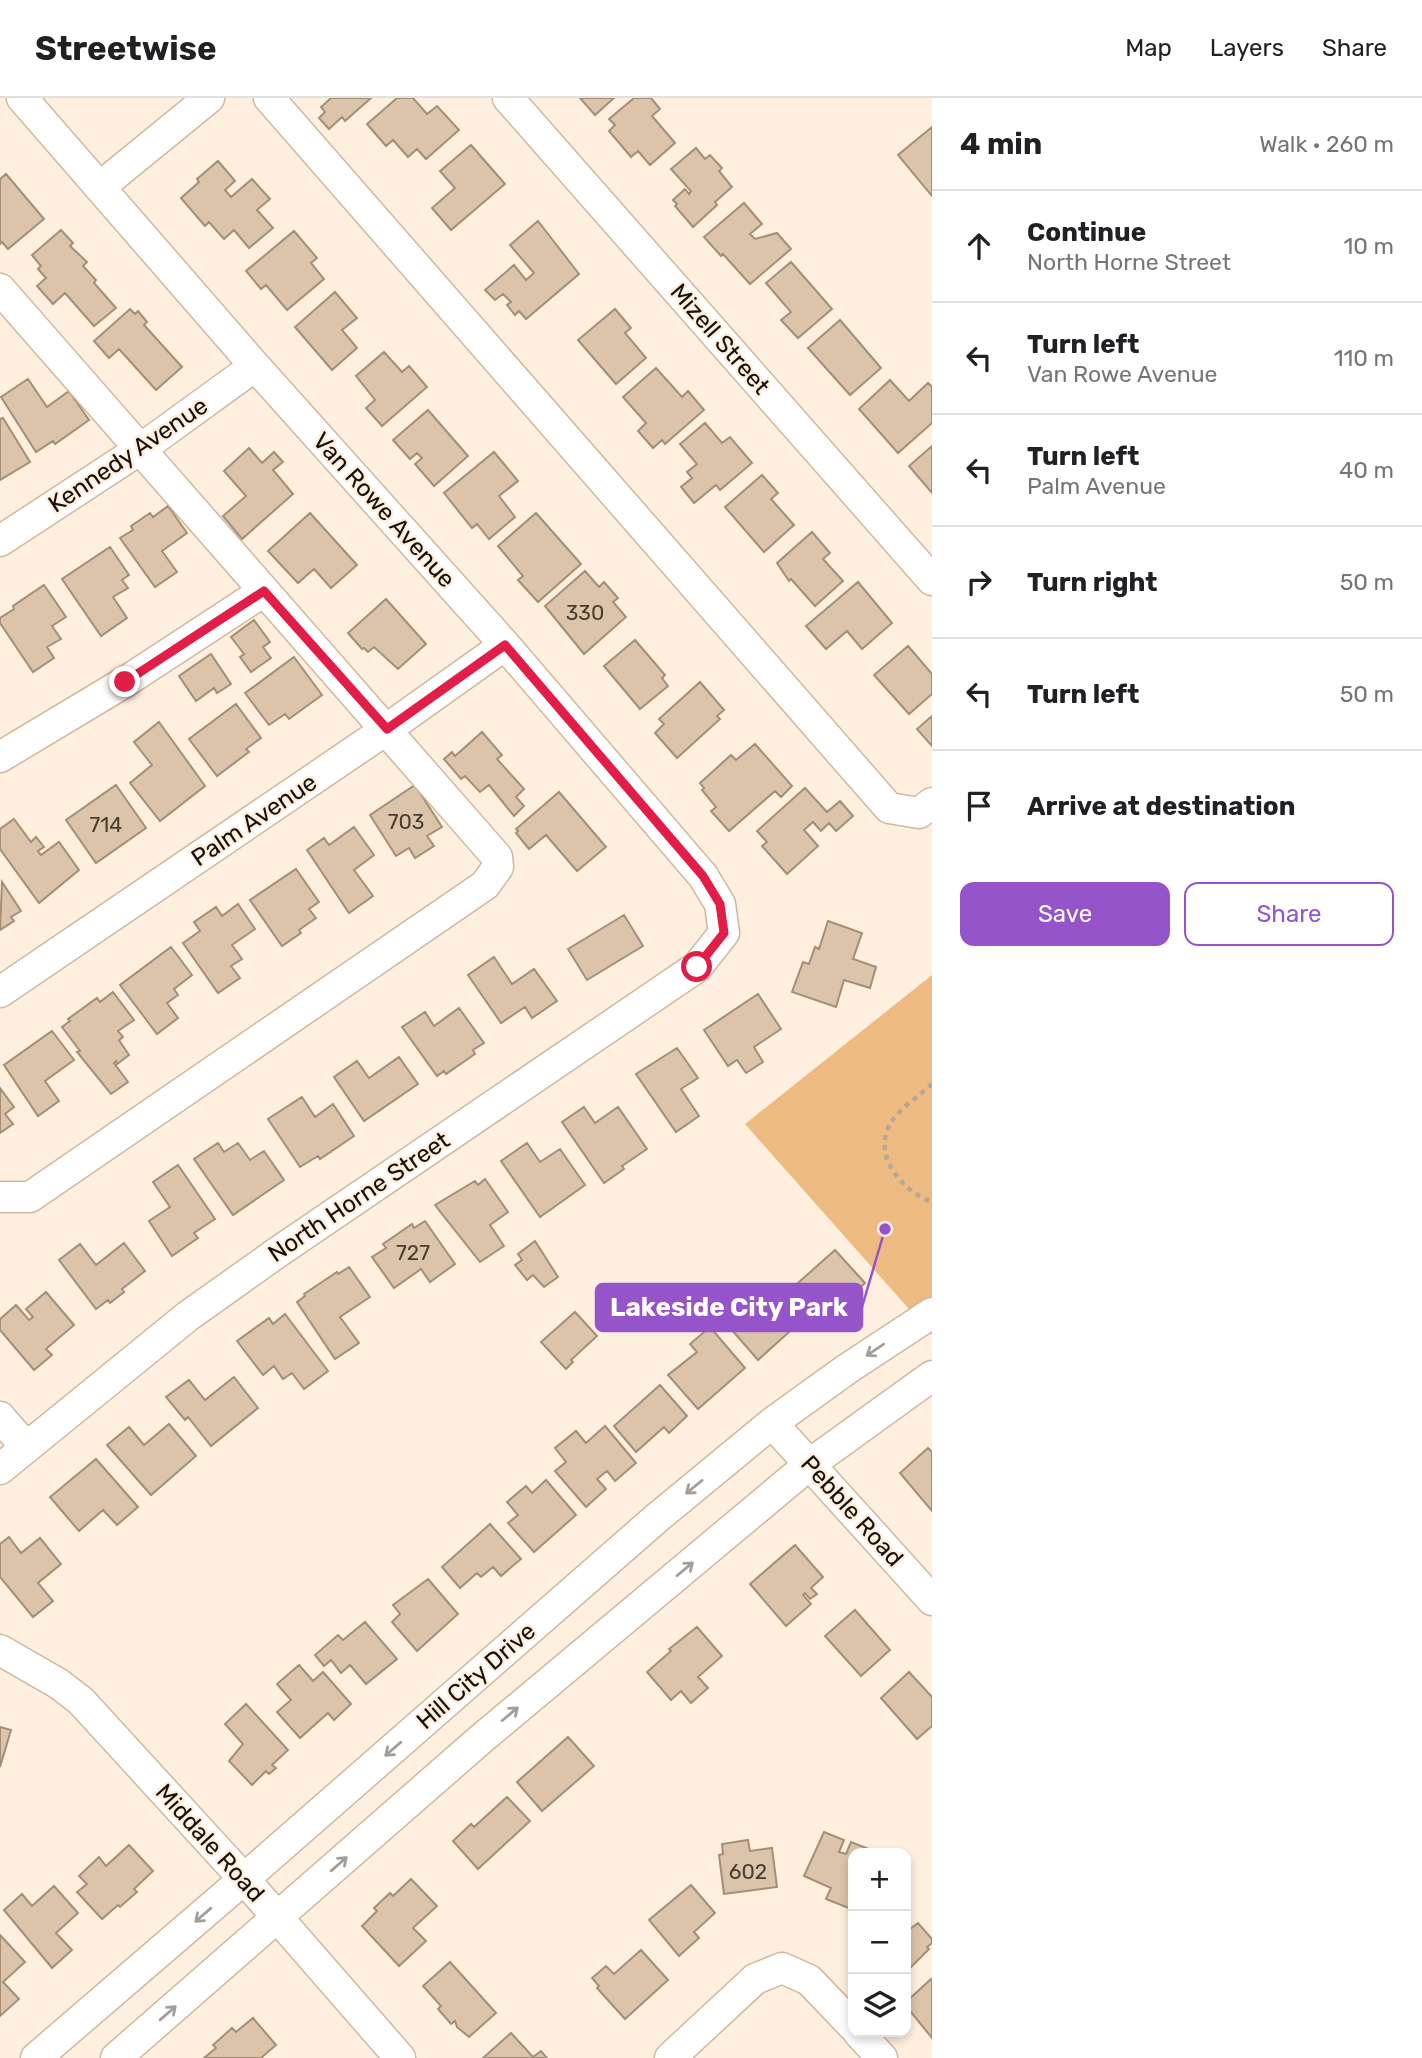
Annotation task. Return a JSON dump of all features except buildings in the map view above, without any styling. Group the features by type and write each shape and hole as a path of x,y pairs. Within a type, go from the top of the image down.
{"street":[{"name":"Van Rowe Avenue","path":"22,98 255,366 505,645 703,876 720,904 724,933"},
{"path":"100,187 209,98"},
{"path":"269,98 889,808 919,813 932,803"},
{"name":"Mizell Street","path":"508,98 932,580"},
{"path":"0,1197 30,1196 485,885 498,867 497,857 142,448 6,306"},
{"name":"Kennedy Avenue","path":"0,541 142,448 255,366"},
{"path":"0,757 125,682 264,591"},
{"name":"Palm Avenue","path":"0,992 387,729 505,645"},
{"name":"North Horne Street","path":"0,1469 188,1316 697,967 724,933"},
{"name":"Hill City Drive","path":"36,2058 658,1517 772,1423 932,1313"},
{"name":"Hill City Drive","path":"116,2058 481,1739 810,1464 932,1376"},
{"path":"0,1417 25,1446"},
{"name":"Pebble Road","path":"772,1423 932,1600"},
{"name":"Middale Road","path":"0,1650 59,1684 81,1701 244,1879 400,2058"},
{"path":"670,2058 755,1979 782,1968 809,1980 848,2021"},
{"path":"863,2037 882,2058"}],"path":[{"path":"932,1084 894,1119 884,1141 889,1164 903,1186 932,1202"}],"shaded area":[{"path":"932,975 932,1335 745,1124"}],"place":[{"name":"Lakeside City Park","path":"885,1229"}],"route":[{"path":"125,682 264,591 387,729 505,645 703,876 720,904 724,933 697,967"}]}
